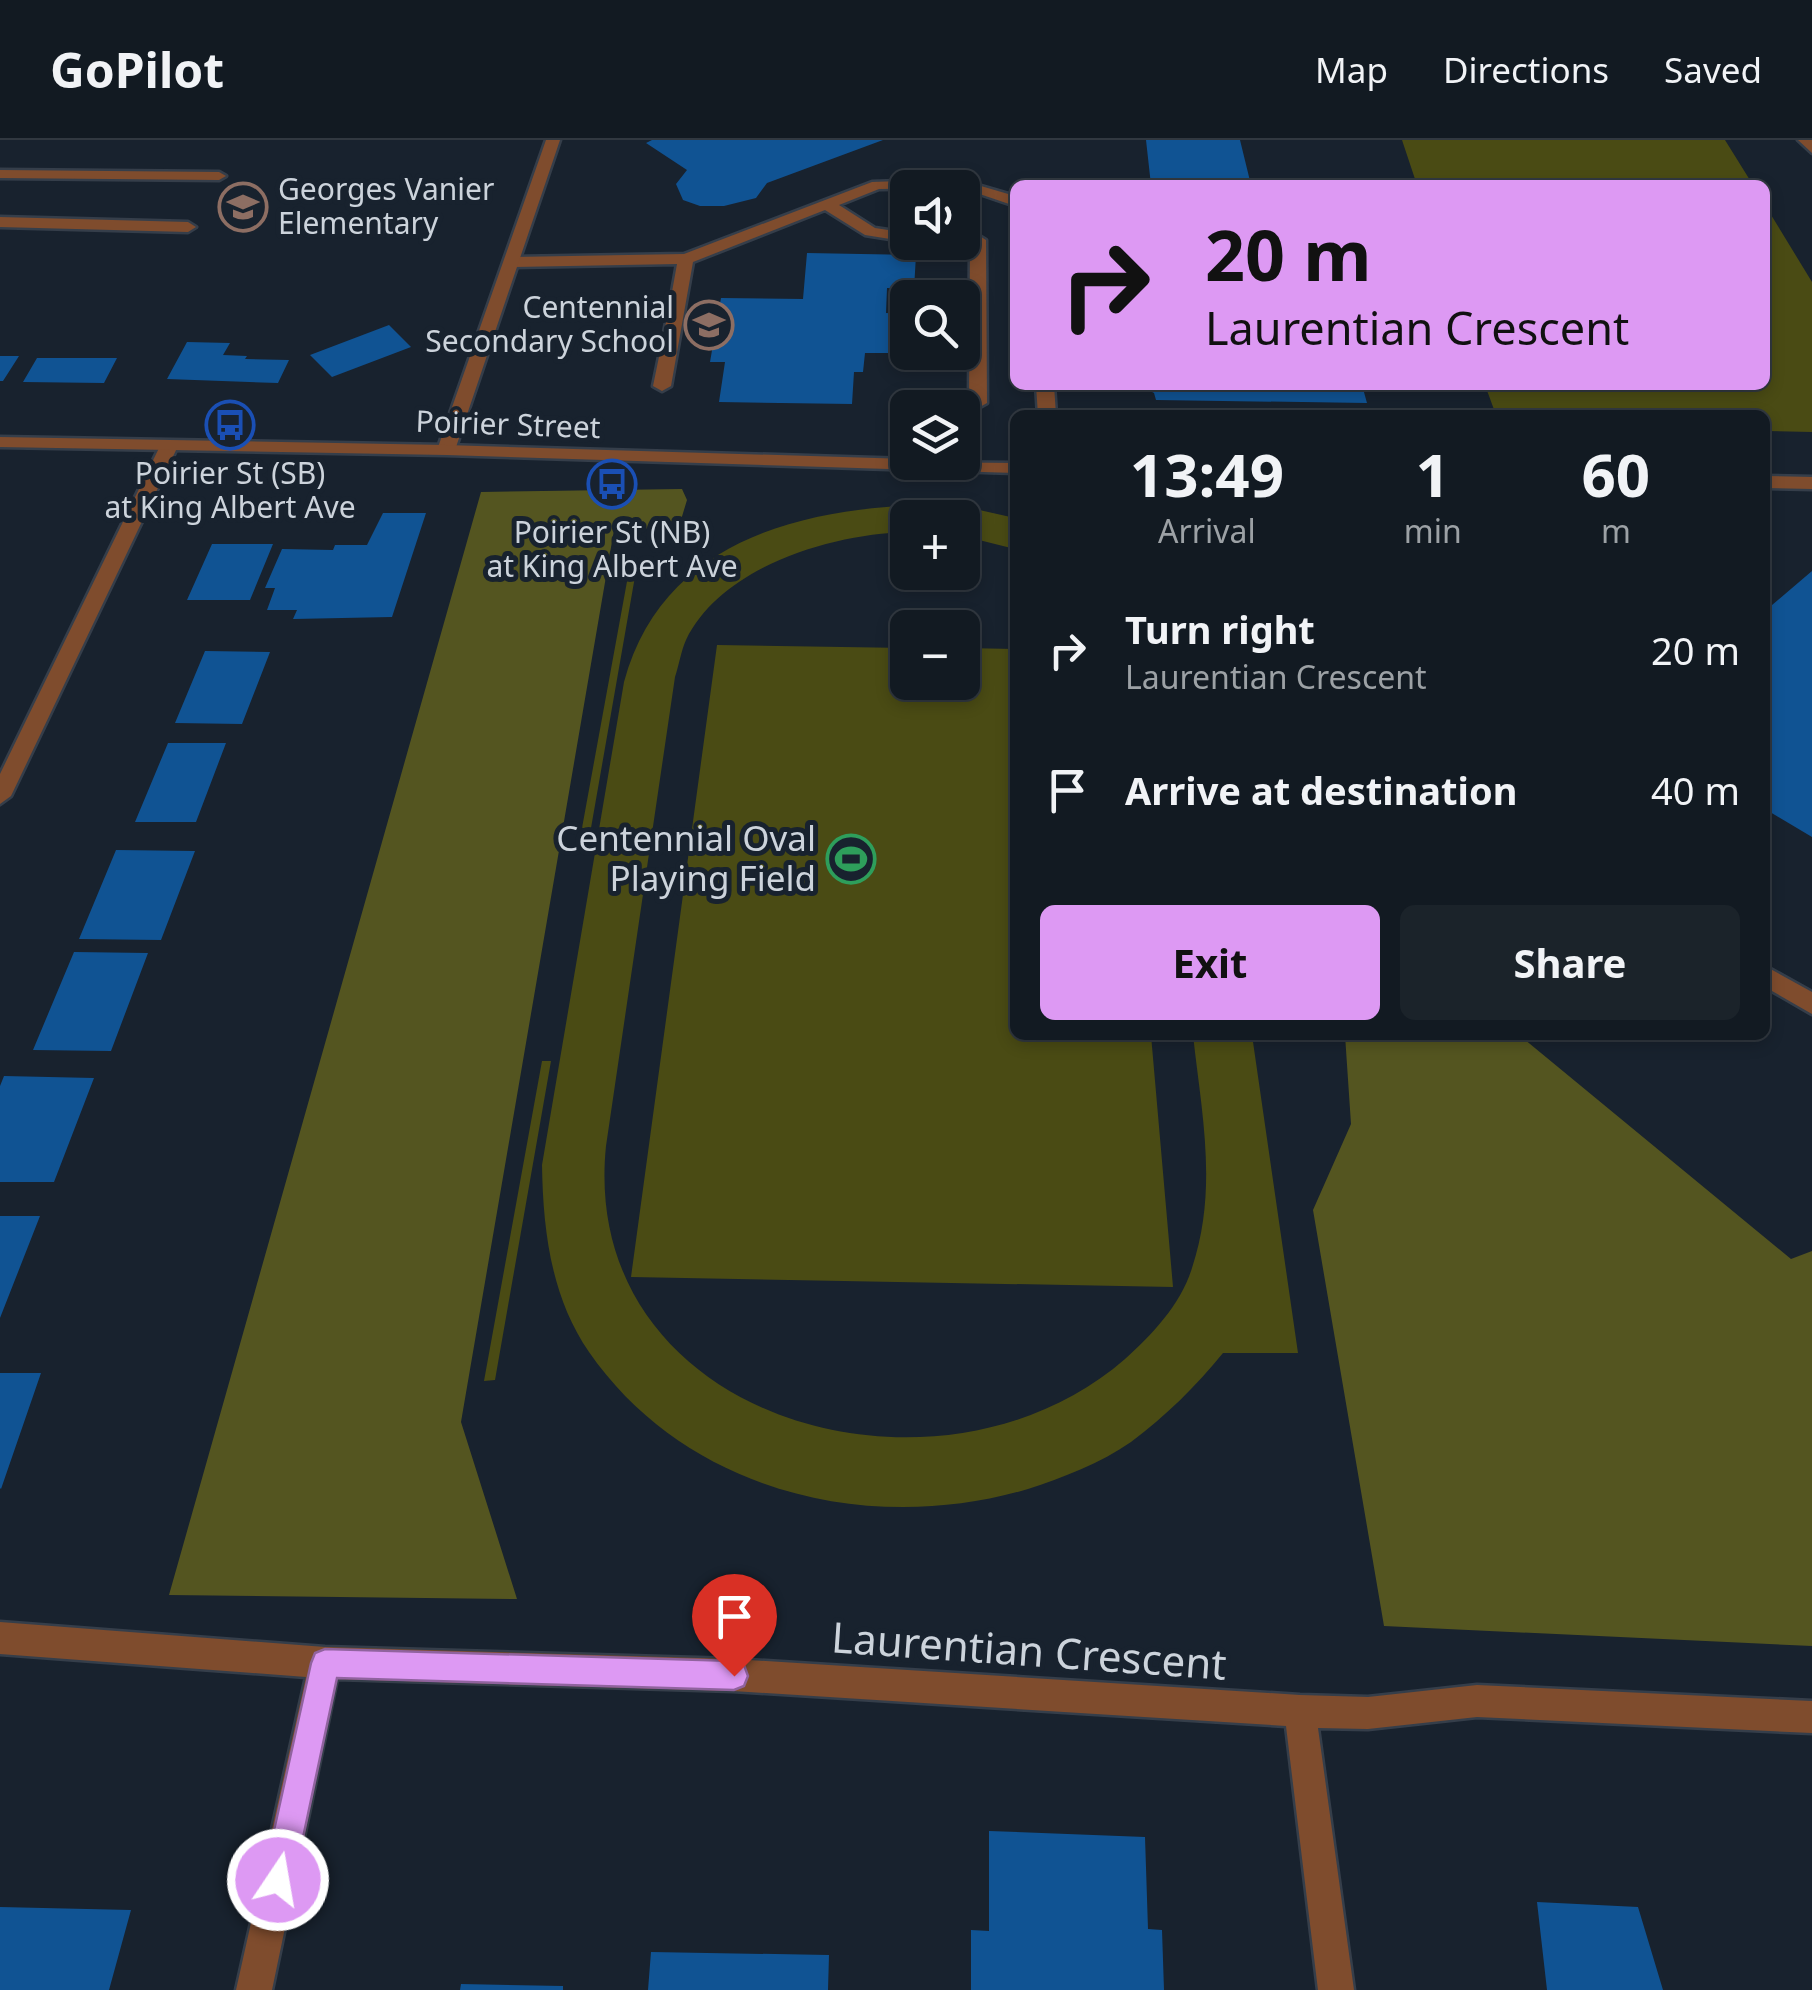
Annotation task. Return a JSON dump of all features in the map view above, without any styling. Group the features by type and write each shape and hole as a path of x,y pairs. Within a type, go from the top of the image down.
{"street":[{"path":"446,450 553,140"},
{"path":"1805,140 1812,150"},
{"path":"0,174 220,176"},
{"path":"514,262 686,259 877,186 908,182 957,184 1010,199"},
{"path":"826,204 871,232 890,235"},
{"path":"0,222 188,227"},
{"path":"662,386 686,259"},
{"path":"978,260 978,390"},
{"path":"598,307 677,308"},
{"name":"Poirier Street","path":"0,442 446,450 1010,468"},
{"path":"0,796 169,446"},
{"path":"1770,482 1812,483"},
{"path":"1770,978 1812,1004"},
{"name":"Laurentian Crescent","path":"0,1638 325,1663 734,1676 1300,1711 1368,1713 1476,1701 1812,1716"},
{"path":"254,1990 325,1663"},
{"path":"1300,1711 1336,1990"}],"shaded area":[{"path":"1402,140 1725,140 1750,180 1415,180"},
{"path":"1770,213 1812,282 1812,432 1770,431 1770,410 1494,410 1487,390 1770,390"},
{"path":"682,489 687,500 677,533 615,524 461,1422 517,1599 169,1595 481,492"},
{"path":"890,507 890,533 846,539 782,559 725,592 703,614 686,640 675,677 606,1146 613,1241 649,1318 709,1377 785,1417 871,1436 961,1433 1048,1408 1125,1359 1155,1329 1181,1294 1200,1239 1206,1181 1194,1040 1253,1040 1298,1353 1223,1353 1180,1400 1144,1432 1107,1457 1028,1489 968,1502 906,1507 845,1503 786,1491 729,1469 676,1439 629,1400 589,1352 566,1309 547,1238 542,1165 624,682 642,636 667,598 699,568 736,545 777,528 822,516"},
{"path":"980,510 1010,517 1010,548 980,540"},
{"path":"630,565 637,565 591,828 582,828"},
{"name":"Centennial Oval Playing Field","path":"717,645 890,648 890,700 980,700 980,648 1010,649 1010,1040 1151,1040 1173,1287 631,1277"},
{"path":"1345,1040 1525,1040 1791,1259 1812,1251 1812,1646 1384,1626 1313,1210 1351,1124"},
{"path":"542,1061 551,1061 495,1380 484,1381"}],"building":[{"path":"883,140 767,183 756,198 724,206 700,206 683,200 676,184 687,170 646,143"},
{"path":"1146,140 1240,140 1250,180 1150,180"},
{"path":"807,253 890,255 890,260 916,260 915,280 890,280 886,313 890,313 890,353 865,353 863,372 854,372 852,404 719,402 725,362 710,362 721,298 803,299"},
{"path":"389,325 411,347 332,377 310,355"},
{"path":"187,342 230,343 223,355 247,356 245,359 289,360 278,383 167,379"},
{"path":"0,356 19,356 3,381 0,381"},
{"path":"37,358 117,358 104,383 23,382"},
{"path":"1148,390 1363,390 1367,403 1156,400"},
{"path":"383,513 426,513 392,617 293,619 297,610 267,610 275,588 265,588 282,549 333,550 335,545 367,545"},
{"path":"212,544 273,544 250,600 187,600"},
{"path":"1812,571 1812,837 1770,812 1770,607"},
{"path":"205,651 270,652 242,724 175,723"},
{"path":"168,743 226,743 196,822 135,822"},
{"path":"116,850 195,851 161,940 79,939"},
{"path":"74,952 148,953 111,1051 33,1050"},
{"path":"4,1076 94,1078 54,1182 0,1182 0,1086"},
{"path":"0,1216 40,1216 0,1318"},
{"path":"0,1373 41,1373 1,1489 0,1488"},
{"path":"989,1831 1145,1837 1148,1929 1162,1930 1164,1990 971,1990 971,1930 989,1931"},
{"path":"1537,1902 1638,1907 1663,1990 1547,1990"},
{"path":"0,1907 131,1910 109,1990 0,1990"},
{"path":"651,1952 829,1955 828,1990 648,1990"},
{"path":"461,1984 563,1986 563,1990 460,1990"}],"place":[{"name":"Georges Vanier Elementary","path":"243,207"},
{"name":"Centennial Secondary School","path":"709,325"},
{"name":"Poirier St (SB) at King Albert Ave","path":"230,425"},
{"name":"Poirier St (NB) at King Albert Ave","path":"612,484"},
{"name":"Centennial Oval Playing Field","path":"851,859"}],"route":[{"path":"278,1880 325,1663 734,1676"}]}
